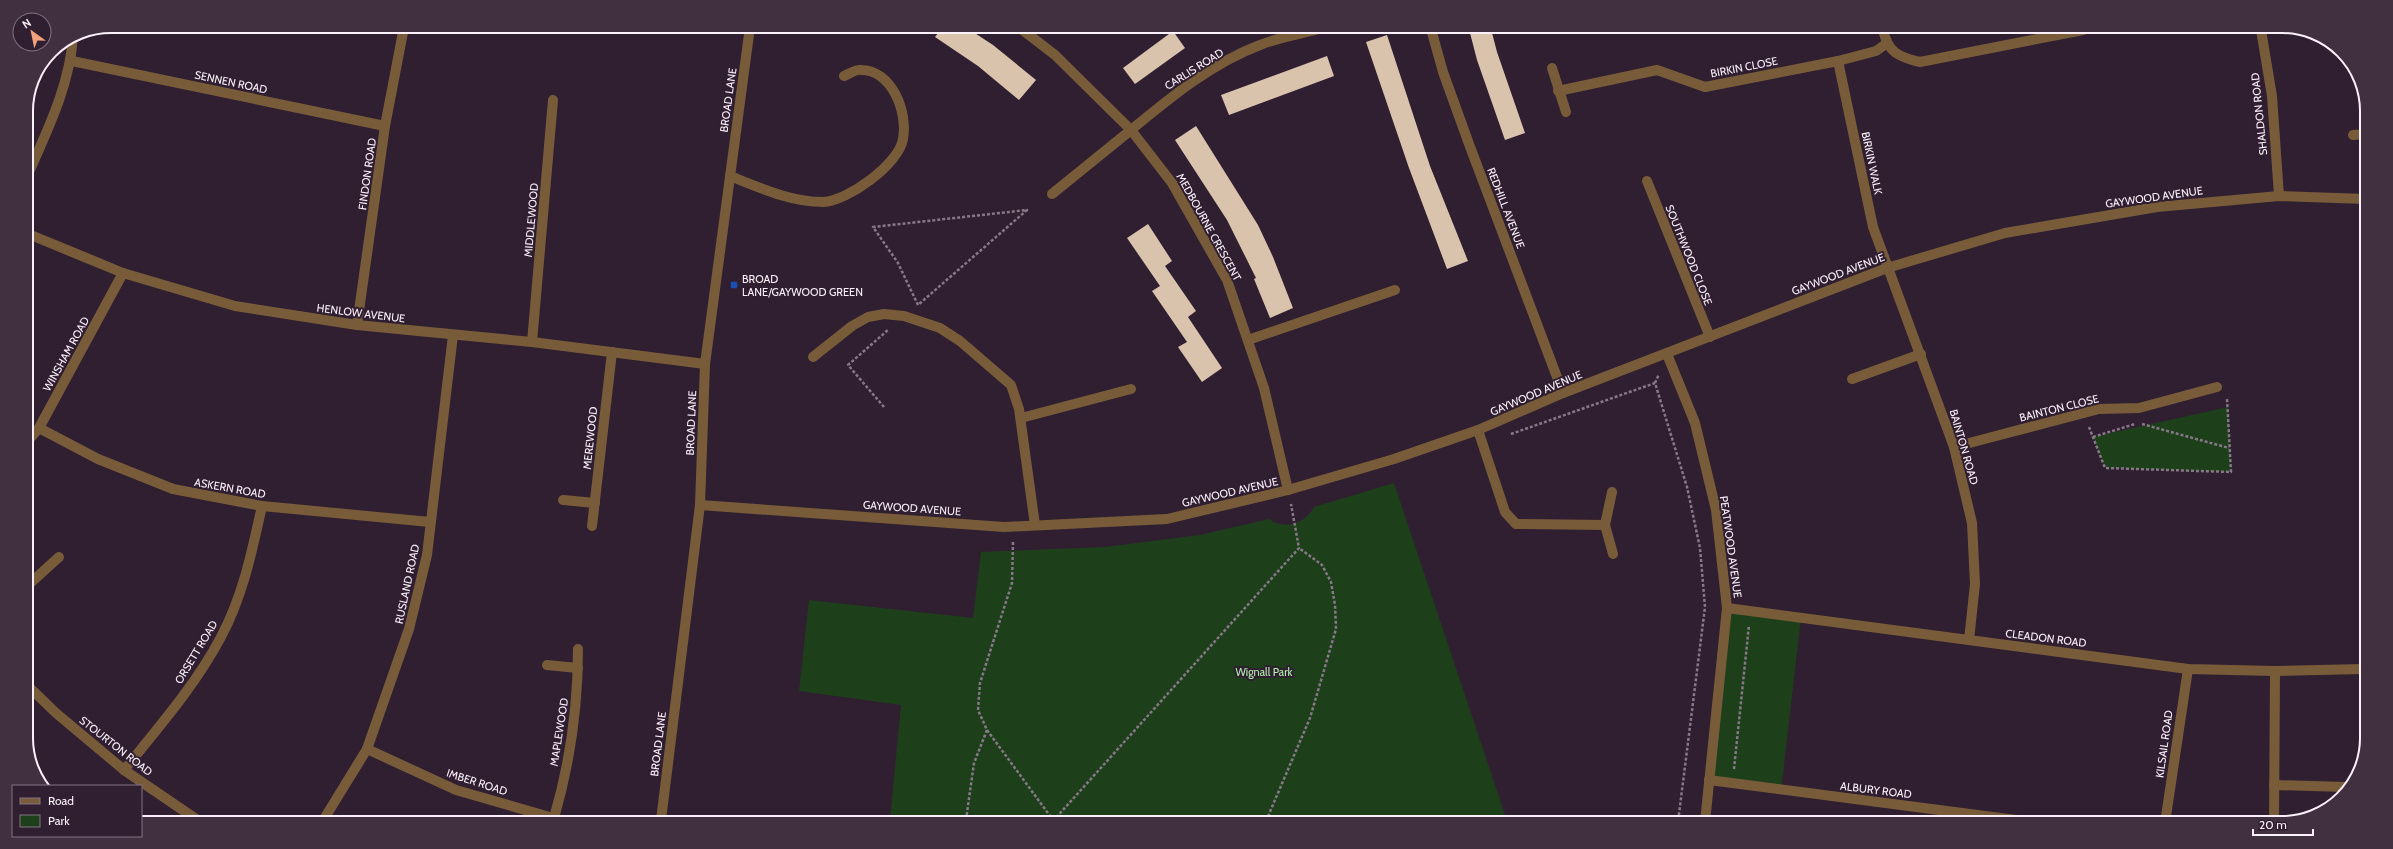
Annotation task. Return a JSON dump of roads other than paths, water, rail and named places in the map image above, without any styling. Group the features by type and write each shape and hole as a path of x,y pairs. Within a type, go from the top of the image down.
{"street":[{"name":"FINDON ROAD","path":"357,325 385,126 403,33"},
{"name":"BROAD LANE","path":"661,816 700,505 705,364 749,33"},
{"name":"MEDBOURNE CRESCENT","path":"1026,33 1055,55 1131,130 1172,183 1227,280 1264,388 1288,490"},
{"name":"CARLIS ROAD","path":"1052,194 1180,89 1216,67 1260,45 1304,33"},
{"name":"REDHILL AVENUE","path":"1431,33 1466,137 1564,393"},
{"path":"1884,33 1886,44 1901,58 1920,62 2068,33"},
{"name":"SHALDON ROAD","path":"2262,33 2272,96 2279,196"},
{"path":"33,163 49,128 72,61 73,43"},
{"name":"BIRKIN CLOSE","path":"1558,91 1656,70 1705,87 1838,61 1876,51 1886,44"},
{"name":"SENNEN ROAD","path":"72,61 385,126"},
{"name":"BIRKIN WALK","path":"1838,61 1873,227 1887,268"},
{"path":"1552,68 1558,91 1566,112"},
{"path":"730,176 792,198 825,202 856,191 892,161 904,140 903,117 892,86 879,75 860,69 844,76"},
{"name":"MIDDLEWOOD","path":"532,342 553,100"},
{"path":"2353,135 2360,134"},
{"name":"SOUTHWOOD CLOSE","path":"1647,181 1710,337"},
{"name":"GAYWOOD AVENUE","path":"700,505 1014,527 1166,519 1288,490 1394,459 1478,430 1564,393 1887,268 2005,233 2157,207 2279,196 2360,199"},
{"name":"HENLOW AVENUE","path":"33,236 123,273 235,306 357,325 453,336 532,342 705,364"},
{"name":"BAINTON ROAD","path":"1887,268 1921,354 1954,447 1972,523 1975,584 1969,640"},
{"name":"WINSHAM ROAD","path":"33,435 39,428 123,273"},
{"path":"1248,340 1395,290"},
{"path":"813,357 852,326 868,317 884,314 904,316 940,328 960,341 1011,385 1021,418 1035,525"},
{"name":"RUSLAND ROAD","path":"326,816 367,749 409,629 427,555 453,336"},
{"name":"MEREWOOD","path":"592,526 612,352"},
{"name":"PEATWOOD AVENUE","path":"1667,354 1695,423 1716,510 1727,608 1706,816"},
{"path":"1852,379 1921,354"},
{"name":"BAINTON CLOSE","path":"1954,447 2099,409 2139,408 2217,387"},
{"path":"1021,418 1131,389"},
{"name":"ASKERN ROAD","path":"39,428 98,459 173,489 262,506 430,522"},
{"path":"1478,430 1505,512 1516,524 1606,525"},
{"path":"1612,492 1606,525 1613,554"},
{"path":"563,500 595,503"},
{"name":"ORSETT ROAD","path":"124,770 186,693 221,637 247,573 262,506"},
{"path":"33,581 59,557"},
{"name":"CLEADON ROAD","path":"1727,608 2188,669 2275,671 2360,668"},
{"name":"MAPLEWOOD","path":"558,816 573,729 578,649"},
{"path":"547,665 578,668"},
{"name":"KILSAIL ROAD","path":"2166,816 2188,669"},
{"path":"2274,816 2275,671"},
{"name":"STOURTON ROAD","path":"33,691 56,713 124,770 192,816"},
{"name":"IMBER ROAD","path":"367,749 456,790 535,816"},
{"name":"ALBURY ROAD","path":"1709,780 1991,816"},
{"path":"2274,785 2342,787"}],"place":[{"name":"BROAD LANE/GAYWOOD GREEN","path":"734,285"}],"park label":[{"name":"Wignall Park","path":"1264,672"}]}
